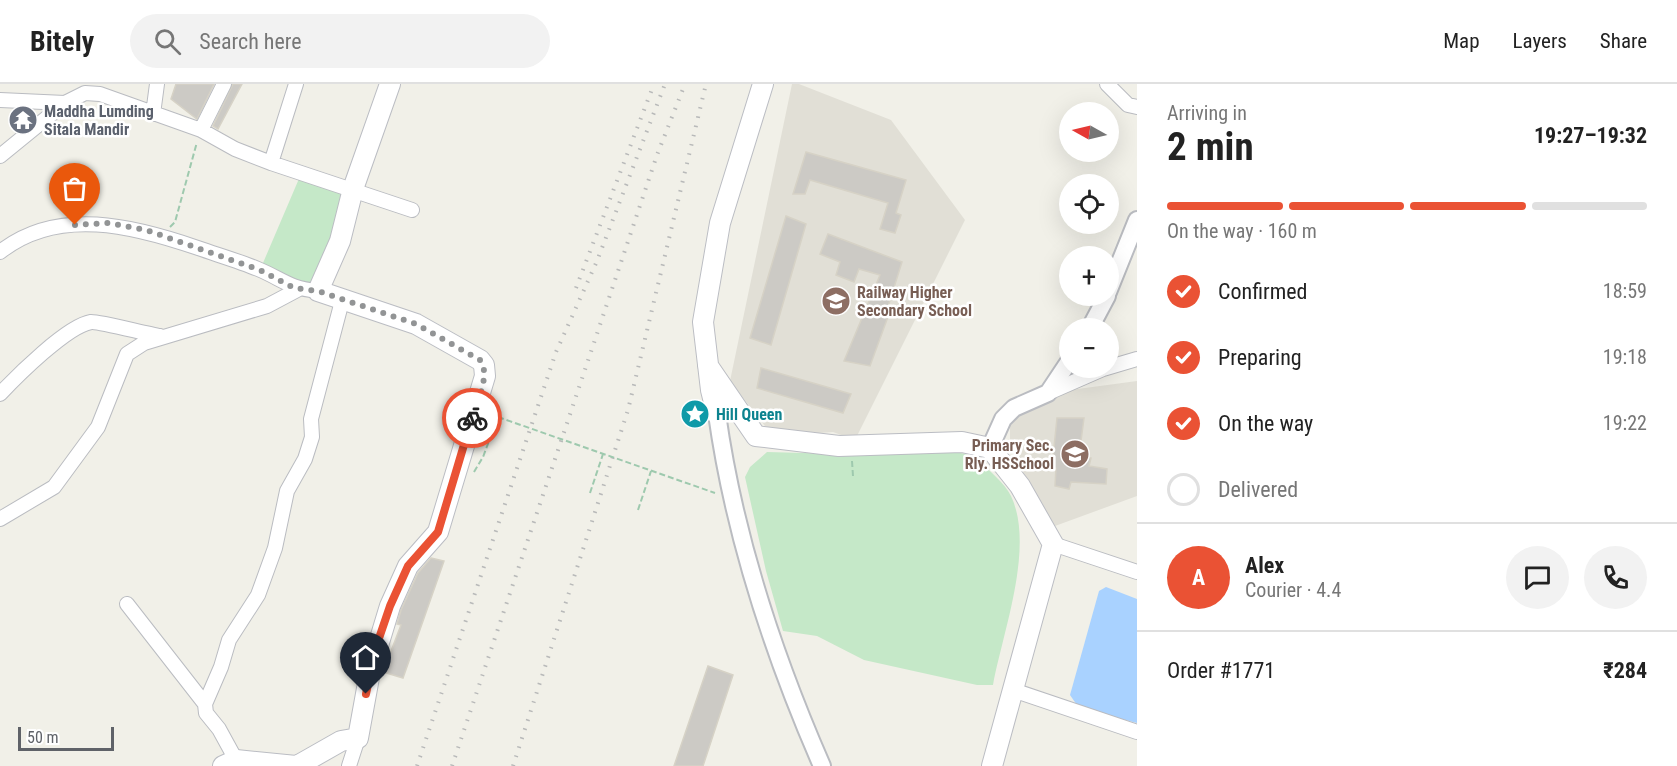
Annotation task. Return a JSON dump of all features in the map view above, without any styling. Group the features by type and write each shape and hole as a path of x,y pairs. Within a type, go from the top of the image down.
{"main road":[{"path":"229,763 297,766 341,741 358,738 370,672 390,606 408,566 438,532 485,376 484,365 480,360 416,324 380,310 308,290 340,241 353,189 390,84"},
{"path":"717,414 703,322 720,223 763,84"},
{"path":"708,366 756,436 839,446 962,442 990,448 1020,486 1053,544 992,766"}],"street":[{"path":"153,114 157,84"},
{"path":"201,130 224,84"},
{"path":"271,163 296,84"},
{"path":"1107,84 1128,105 1137,107"},
{"path":"0,156 83,88 201,130 235,149 271,163 412,210"},
{"path":"0,100 65,103"},
{"path":"1119,266 1137,220"},
{"path":"0,252 16,239 58,226 108,223 159,235 260,270 308,290"},
{"path":"0,519 54,487 98,428 127,354 144,343 267,306 308,290"},
{"path":"229,763 219,729 206,713 205,704 221,667 229,640 258,595 275,548 287,491 304,459 312,437 311,419 342,301"},
{"path":"0,394 24,369 64,337 92,322 165,337"},
{"path":"990,448 1003,419 1014,408 1103,369 1137,359"},
{"path":"1048,393 1059,376"},
{"path":"717,414 731,502 753,580 822,766"},
{"path":"1053,544 1137,572"},
{"path":"127,604 205,704"},
{"path":"1013,690 1137,732"},
{"path":"349,766 358,738"}],"path":[{"path":"159,235 175,222 201,130"},
{"path":"483,457 498,417 715,493"},
{"path":"590,493 603,454"},
{"path":"638,510 651,471"}],"shaded area":[{"name":"Railway Higher Secondary School","path":"792,84 799,84 891,120 965,220 855,440 833,432 788,435 765,426 730,381"},
{"name":"Primary Sec. Rly. HSSchool","path":"1137,381 1137,496 1055,526 1018,466 1010,443 1010,422 1020,410 1048,393"}],"green space":[{"path":"301,174 353,189 318,291 260,270"},
{"path":"946,450 970,455 1001,481 1011,496 1018,517 1020,539 1015,589 993,685 977,685 864,660 817,636 783,631 766,571 745,477 750,467 767,452 876,455"}],"water":[{"path":"1106,587 1137,599 1137,723 1079,708 1070,695 1099,591"}],"building":[{"path":"176,84 214,84 197,119 171,99"},
{"path":"233,84 242,84 218,129 213,126"},
{"path":"806,152 906,180 896,213 901,215 895,233 880,229 888,203 810,180 805,194 793,194"},
{"path":"786,216 806,224 771,345 750,338"},
{"path":"828,234 902,262 887,310 889,314 870,366 844,361 880,275 859,269 854,282 836,275 840,262 820,254"},
{"path":"761,368 851,394 843,413 757,388"},
{"path":"1057,418 1084,418 1079,456 1091,458 1089,466 1107,469 1106,484 1071,482 1069,489 1055,486 1056,468 1052,467"},
{"path":"431,558 444,561 403,678 383,672 401,625 397,624 401,610 418,573"},
{"path":"708,666 733,675 703,766 674,766"}],"railway":[{"path":"576,288 654,84"},
{"path":"417,766 556,352 597,261 665,84"},
{"path":"452,766 657,155 685,84"},
{"path":"513,766 628,410 706,84"}],"way so far":[{"path":"75,225 108,223 146,230 260,270 294,288 318,291 342,301 380,310 416,324 480,360 484,365 485,376 472,418"}],"place":[{"name":"Maddha Lumding Sitala Mandir","path":"23,120"},
{"name":"Railway Higher Secondary School","path":"836,301"},
{"name":"Hill Queen","path":"695,414"},
{"name":"Primary Sec. Rly. HSSchool","path":"1075,454"}],"route":[{"path":"366,694 375,650 390,606 408,566 438,532 472,418"}]}
